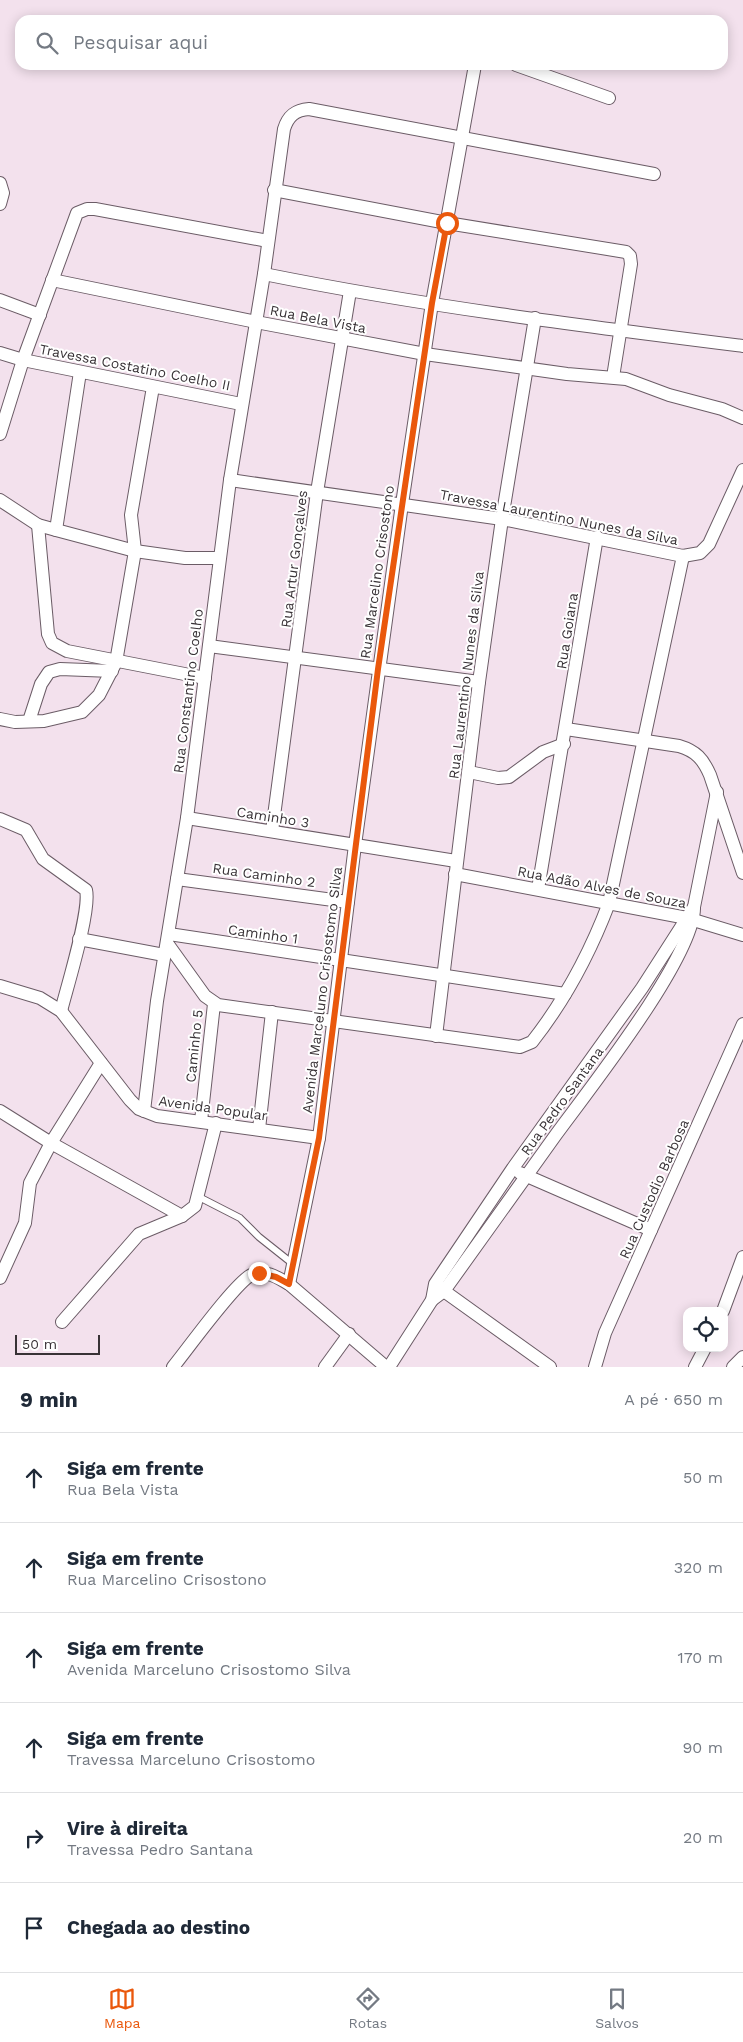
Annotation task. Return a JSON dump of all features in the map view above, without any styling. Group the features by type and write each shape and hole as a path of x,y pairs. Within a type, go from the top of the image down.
{"street":[{"path":"432,303 474,70"},
{"path":"530,70 609,98"},
{"name":"Rua Constantino Coelho","path":"144,1111 150,1052 186,818 219,558 241,404 264,274 274,190 284,129 291,115 302,109 359,117 654,174"},
{"path":"274,190 447,223 622,250 630,256 631,264 613,377"},
{"path":"0,434 23,360 74,217 81,210 95,209 268,241"},
{"path":"264,274 350,291 619,331 743,346"},
{"name":"Rua Bela Vista","path":"52,280 341,339 425,354 527,369 631,380 669,395 722,409 743,418"},
{"name":"Rua Artur Gonçalves","path":"272,831 317,492 350,291"},
{"path":"0,300 40,315"},
{"name":"Rua Marcelino Crisostono","path":"355,845 378,669 432,303"},
{"name":"Rua Laurentino Nunes da Silva","path":"436,1036 456,861 469,772 478,682 502,518 536,318"},
{"name":"Travessa Costatino Coelho II","path":"0,353 23,360 241,404"},
{"path":"56,530 80,372"},
{"path":"0,719 29,721 60,718 82,712 94,702 114,667 135,550 131,515 153,387"},
{"name":"Travessa Laurentino Nunes da Silva","path":"230,480 502,518 683,556 700,553 709,544 743,470"},
{"path":"0,500 38,525 56,530 135,550 185,558 219,558"},
{"path":"38,525 50,639 55,646 114,667"},
{"name":"Rua Goiana","path":"538,889 564,744 597,537"},
{"path":"167,944 214,1004 436,1036 524,1046 532,1042 565,994 595,940 609,903 683,556"},
{"path":"209,646 478,682"},
{"path":"29,721 41,684 49,672 60,669 114,667 205,678"},
{"path":"566,729 679,746 695,752 705,764 717,792 743,873"},
{"path":"469,772 498,778 509,777 543,752 564,744"},
{"name":"Rua Pedro Santana","path":"440,1287 526,1176 636,1023 674,961 691,929 691,915 717,792"},
{"name":"Caminho 3","path":"186,818 456,861"},
{"path":"0,819 11,822 26,830 43,859 83,887 87,900 61,1011 40,998 0,986"},
{"name":"Avenida Marceluno Crisostomo Silva","path":"289,1284 319,1138 355,845"},
{"name":"Rua Adão Alves de Souza","path":"455,874 609,903 691,915 743,935"},
{"name":"Rua Caminho 2","path":"177,879 348,902"},
{"name":"Rua Pedro Santana","path":"388,1367 432,1300 513,1168 624,1015 691,915"},
{"name":"Caminho 1","path":"79,939 167,944 341,961 565,994"},
{"name":"Caminho 5","path":"201,1121 214,1004"},
{"name":"Avenida Popular","path":"61,1011 130,1100 144,1111 157,1116 319,1138"},
{"path":"259,1129 272,1012"},
{"name":"Rua Custodio Barbosa","path":"595,1367 605,1333 743,1024"},
{"path":"0,1278 25,1223 30,1183 52,1142 101,1063"},
{"path":"0,1111 182,1216"},
{"path":"62,1322 139,1234 182,1216 193,1209 199,1197 216,1123"},
{"path":"513,1168 526,1176 651,1230"},
{"path":"724,1307 743,1257"},
{"path":"173,1367 243,1281 254,1274 266,1273 289,1284 388,1367"},
{"path":"440,1287 550,1367"},
{"path":"325,1367 349,1334"},
{"path":"695,1367 703,1352"},
{"path":"733,1367 743,1358"}],"lane":[{"path":"199,1197 240,1218 293,1264"}],"route":[{"path":"259,1273 266,1273 289,1284 319,1138 378,669 432,303 447,223"}]}
